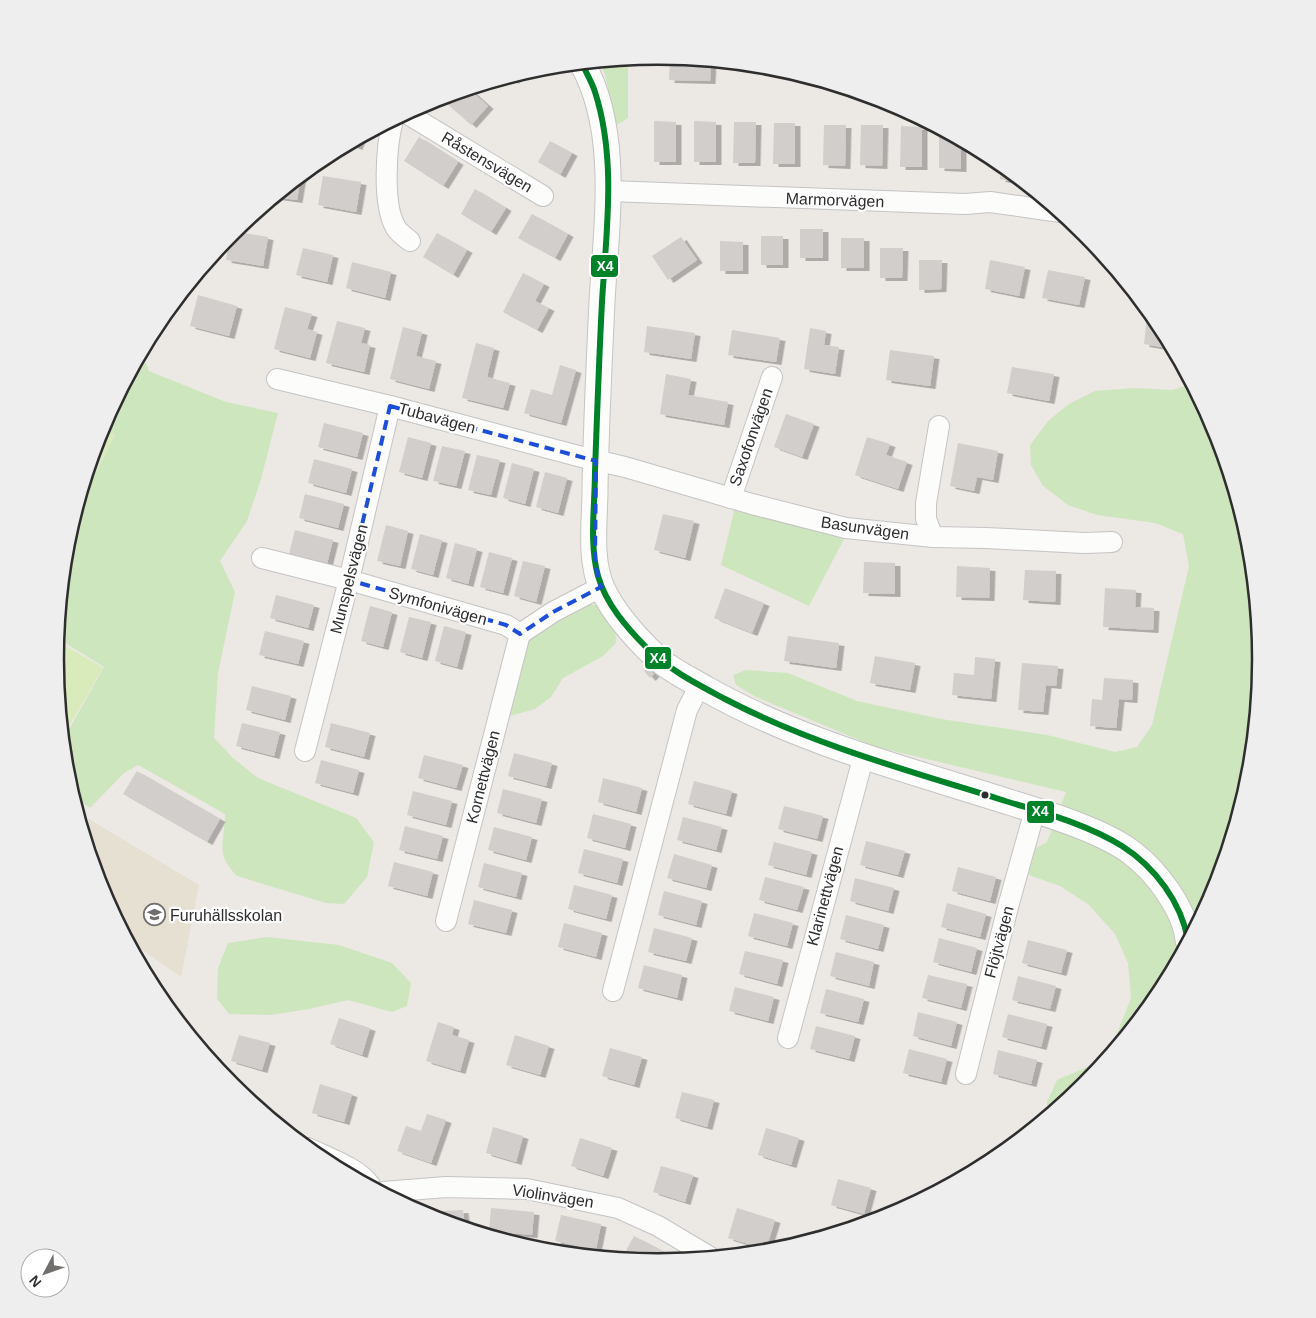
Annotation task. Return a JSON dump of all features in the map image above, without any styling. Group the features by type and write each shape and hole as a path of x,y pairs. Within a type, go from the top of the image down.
{"street":[{"path":"585,69 592,80 600,110 607,156 609,191 605,239 596,461 596,564 601,587 618,615 657,658 681,676 739,707 797,733 1035,810 1101,835 1131,852 1156,874 1187,929"},
{"name":"Råstensvägen","path":"414,118 543,196"},
{"path":"392,128 386,175 390,215 396,229 410,242"},
{"name":"Marmorvägen","path":"609,191 946,203 990,202 1048,210"},
{"name":"Saxofonvägen","path":"730,498 772,377"},
{"name":"Tubavägen","path":"277,378 596,461"},
{"name":"Munspelsvägen","path":"305,751 349,580 390,406"},
{"path":"933,537 926,519 926,503 940,426"},
{"name":"Basunvägen","path":"596,461 846,528 933,537 1084,543 1112,542"},
{"name":"Symfonivägen","path":"262,558 349,580 506,625 520,634"},
{"path":"520,634 552,612 601,587"},
{"name":"Kornettvägen","path":"446,921 520,634"},
{"path":"613,991 687,710 700,685"},
{"name":"Klarinettvägen","path":"788,1038 864,755"},
{"name":"Flöjtvägen","path":"966,1074 1004,922 1035,810"},
{"name":"Violinvägen","path":"393,1191 446,1187 527,1188 618,1208 658,1226 701,1252"}],"highlighted area":[{"path":"390,406 596,461 595,564 601,587 553,612 520,634 506,625 349,580"}],"shaded area":[{"name":"Furuhällsskolan","path":"85,817 199,885 181,977 138,947 109,886"}],"green space":[{"path":"628,66 628,118 615,126 605,74 601,68"},
{"path":"143,362 146,363 149,371 226,402 278,413 261,479 247,521 220,561 235,592 218,673 214,738 233,758 258,778 356,818 374,842 367,877 344,904 326,903 237,876 225,861 223,854 225,814 138,765 124,773 90,808 81,802 68,731 104,667 64,643 65,620 75,543 84,505 91,481 115,435 109,432"},
{"path":"1186,386 1191,396 1221,468 1232,505 1241,543 1251,620 1251,698 1241,775 1221,850 1207,886 1173,956 1152,989 1109,1046 1116,1036 1131,998 1128,963 1115,934 1088,904 1060,886 1029,875 1029,852 1047,842 1066,792 876,747 756,697 736,685 733,675 746,670 788,673 857,701 941,719 1047,735 1115,752 1137,747 1152,725 1189,566 1183,534 1155,523 1097,515 1068,505 1043,486 1031,465 1030,445 1049,420 1069,404 1095,391 1135,388 1172,390"},
{"path":"109,432 115,435 93,476"},
{"path":"735,507 844,539 809,606 721,565"},
{"path":"590,605 600,605 615,627 616,643 603,656 563,678 551,697 535,709 510,716 530,635"},
{"path":"64,645 103,668 68,727 65,698"},
{"path":"267,937 339,945 392,963 411,983 407,1006 392,1012 348,1000 270,1015 229,1014 217,999 218,968 228,943"},
{"path":"1091,1066 1047,1108 1047,1102 1057,1080"}],"building":[{"path":"670,65 711,67 710,81 669,80"},
{"path":"474,94 488,106 471,125 447,104"},
{"path":"654,121 676,122 676,162 654,162"},
{"path":"694,121 716,122 716,162 694,162"},
{"path":"734,122 756,122 755,163 733,163"},
{"path":"774,123 795,123 795,164 773,164"},
{"path":"824,125 846,125 845,166 823,165"},
{"path":"861,125 883,125 882,166 860,165"},
{"path":"901,126 922,127 922,167 900,167"},
{"path":"939,136 961,148 961,169 939,168"},
{"path":"419,137 458,162 443,186 404,161"},
{"path":"550,141 572,153 560,175 538,162"},
{"path":"1001,174 1010,181 1000,179"},
{"path":"323,176 361,182 356,212 318,205"},
{"path":"299,186 297,200 283,198"},
{"path":"475,189 506,208 491,232 461,214"},
{"path":"532,214 568,234 555,258 518,238"},
{"path":"800,229 823,229 823,258 800,258"},
{"path":"244,233 268,237 263,266 226,260 228,250"},
{"path":"437,233 467,250 453,275 423,257"},
{"path":"761,236 783,236 783,265 761,265"},
{"path":"681,237 697,260 668,280 652,256"},
{"path":"841,238 864,238 864,268 841,268"},
{"path":"720,241 743,242 743,271 720,271"},
{"path":"303,248 333,255 327,282 296,275"},
{"path":"880,248 903,248 902,278 880,278"},
{"path":"919,260 942,260 941,289 919,290"},
{"path":"990,260 1025,267 1019,296 985,289"},
{"path":"352,262 391,272 385,298 346,288"},
{"path":"1048,270 1085,277 1079,305 1042,298"},
{"path":"523,273 544,284 535,301 549,308 537,330 503,312"},
{"path":"198,295 237,306 229,336 190,326"},
{"path":"285,307 312,314 307,329 317,332 310,358 274,349"},
{"path":"337,321 365,328 361,343 370,345 364,372 326,363"},
{"path":"1147,321 1164,347 1144,344"},
{"path":"647,326 695,333 691,359 644,352"},
{"path":"403,327 422,332 416,356 436,361 429,389 390,379"},
{"path":"810,328 826,331 824,345 839,347 835,374 804,369"},
{"path":"732,330 780,338 776,362 728,355"},
{"path":"476,343 494,348 487,377 510,383 503,408 462,398"},
{"path":"890,350 934,356 930,386 886,380"},
{"path":"560,365 576,370 561,423 524,413 531,389 552,395"},
{"path":"1012,367 1054,374 1049,401 1007,393"},
{"path":"666,374 691,379 688,395 728,402 724,425 660,414"},
{"path":"786,414 814,424 802,457 774,447"},
{"path":"324,423 363,433 357,457 318,447"},
{"path":"408,437 431,443 422,478 399,472"},
{"path":"867,437 890,444 886,455 907,462 898,489 855,475"},
{"path":"958,443 998,451 993,480 977,477 974,491 950,486"},
{"path":"442,446 465,451 456,486 433,481"},
{"path":"477,455 500,460 491,495 468,490"},
{"path":"314,459 352,469 346,493 308,483"},
{"path":"512,463 534,469 525,504 503,498"},
{"path":"545,472 567,478 558,513 536,507"},
{"path":"305,494 344,504 338,528 299,518"},
{"path":"663,514 694,521 685,558 654,550"},
{"path":"386,525 408,531 400,566 377,561"},
{"path":"295,530 333,540 327,564 289,554"},
{"path":"420,534 442,540 433,575 411,569"},
{"path":"455,543 477,549 468,584 446,578"},
{"path":"489,552 512,558 503,593 480,587"},
{"path":"523,561 545,566 536,602 514,596"},
{"path":"864,562 895,563 895,594 863,593"},
{"path":"957,566 990,568 989,598 956,597"},
{"path":"1025,570 1056,571 1055,602 1023,600"},
{"path":"725,588 764,603 752,633 714,618"},
{"path":"1105,588 1136,590 1135,607 1154,608 1153,630 1103,627"},
{"path":"276,595 314,605 308,628 270,618"},
{"path":"370,606 392,612 383,647 361,641"},
{"path":"409,617 431,622 422,658 400,652"},
{"path":"444,626 466,632 457,667 435,661"},
{"path":"265,631 304,641 298,664 259,655"},
{"path":"788,636 839,643 836,668 784,661"},
{"path":"875,656 915,663 910,690 870,683"},
{"path":"975,657 995,659 991,699 952,695 954,673 974,675"},
{"path":"1022,663 1058,666 1056,686 1046,685 1043,712 1018,710"},
{"path":"647,668 654,674 650,678 644,671"},
{"path":"1104,678 1133,680 1132,700 1119,699 1116,728 1090,726 1092,699 1102,700"},
{"path":"252,686 291,696 285,720 246,710"},
{"path":"242,723 280,732 274,756 236,746"},
{"path":"331,723 370,733 364,757 325,747"},
{"path":"514,753 552,763 546,786 508,776"},
{"path":"424,755 463,765 456,788 418,778"},
{"path":"321,760 359,770 353,793 315,783"},
{"path":"137,771 220,819 207,842 123,794"},
{"path":"603,778 642,788 636,812 598,802"},
{"path":"694,781 732,791 726,814 688,804"},
{"path":"503,789 542,799 536,823 497,813"},
{"path":"413,791 452,801 446,825 407,815"},
{"path":"784,806 823,816 817,839 778,829"},
{"path":"593,814 631,824 625,848 587,838"},
{"path":"683,817 722,827 716,850 677,840"},
{"path":"405,826 443,836 437,859 399,850"},
{"path":"494,827 532,837 526,860 488,850"},
{"path":"866,841 905,851 898,875 860,865"},
{"path":"774,842 812,852 806,875 768,865"},
{"path":"584,849 623,859 617,883 578,873"},
{"path":"674,854 712,865 706,888 667,878"},
{"path":"394,862 433,872 427,896 388,886"},
{"path":"484,863 522,873 516,897 478,887"},
{"path":"958,867 996,877 990,901 952,891"},
{"path":"765,877 804,887 797,910 759,900"},
{"path":"855,878 894,888 888,911 850,901"},
{"path":"574,885 612,895 606,919 568,909"},
{"path":"664,891 702,901 696,925 658,915"},
{"path":"474,900 512,910 506,933 468,924"},
{"path":"947,903 986,914 980,937 941,927"},
{"path":"754,913 793,923 787,946 748,936"},
{"path":"846,915 884,925 878,949 840,939"},
{"path":"564,923 602,933 596,957 558,947"},
{"path":"654,928 692,938 686,961 648,952"},
{"path":"939,938 977,948 971,972 933,962"},
{"path":"1028,940 1067,950 1061,973 1022,963"},
{"path":"745,951 783,960 777,984 739,974"},
{"path":"836,952 874,962 869,986 830,976"},
{"path":"644,965 682,975 677,998 638,988"},
{"path":"928,975 967,984 961,1008 922,998"},
{"path":"1018,976 1056,986 1050,1009 1012,1000"},
{"path":"735,987 774,997 768,1021 729,1011"},
{"path":"826,989 864,999 858,1022 820,1013"},
{"path":"918,1012 957,1022 951,1046 913,1036"},
{"path":"1008,1014 1047,1024 1041,1047 1002,1037"},
{"path":"339,1018 370,1028 362,1055 330,1044"},
{"path":"438,1022 454,1027 452,1035 469,1040 460,1071 426,1061"},
{"path":"816,1026 855,1036 849,1059 810,1049"},
{"path":"239,1035 270,1043 262,1070 231,1061"},
{"path":"515,1035 549,1046 540,1075 506,1065"},
{"path":"610,1048 642,1057 634,1085 602,1076"},
{"path":"909,1049 947,1059 941,1082 903,1073"},
{"path":"998,1050 1037,1060 1031,1084 993,1074"},
{"path":"320,1084 352,1094 344,1122 312,1113"},
{"path":"682,1092 714,1100 707,1127 675,1118"},
{"path":"427,1114 446,1120 431,1163 397,1151 406,1126 421,1131"},
{"path":"493,1127 523,1136 516,1162 486,1153"},
{"path":"766,1128 799,1138 791,1165 758,1155"},
{"path":"580,1138 612,1148 603,1176 571,1166"},
{"path":"661,1166 693,1175 685,1202 653,1192"},
{"path":"838,1179 871,1188 864,1214 831,1205"},
{"path":"491,1208 534,1212 532,1235 501,1232 489,1229"},
{"path":"737,1208 775,1220 768,1243 753,1245 728,1238"},
{"path":"463,1210 464,1221 439,1211"},
{"path":"561,1215 601,1224 596,1250 555,1241"},
{"path":"634,1236 667,1253 658,1253 625,1252"}],"transit line":[{"name":"X4","path":"585,69 594,88 602,118 608,170 593,524 594,550 598,576 606,596 618,615 639,640 674,670 758,715 791,730 859,755 1062,819 1108,838 1134,855 1156,875 1173,899 1186,931"}],"place":[{"name":"Furuhällsskolan","path":"154,915"}]}
